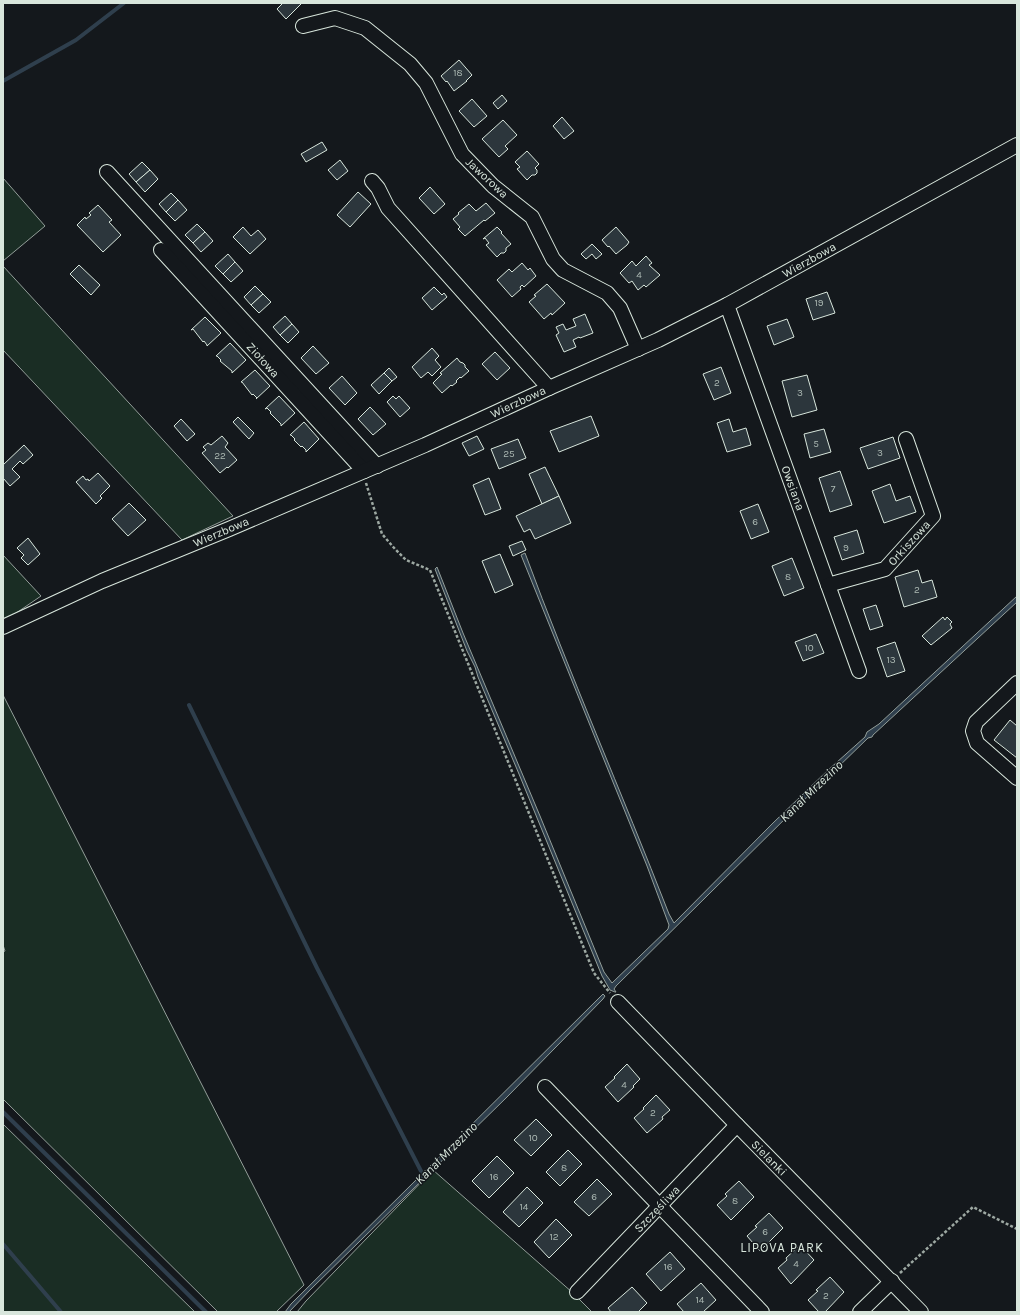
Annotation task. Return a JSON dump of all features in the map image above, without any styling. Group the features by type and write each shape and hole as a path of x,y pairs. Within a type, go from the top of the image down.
{"street":[{"name":"Jaworowa","path":"302,26 335,18 365,28 410,64 426,83 462,154 493,186 532,217 553,259 563,270 607,293 620,308 638,349"},
{"name":"Wierzbowa","path":"4,625 102,581 377,466 638,349 727,305 1017,145"},
{"path":"106,172 377,466"},
{"path":"372,181 378,188 388,208 549,388"},
{"name":"Ziołowa","path":"161,250 364,471"},
{"name":"Owsiana","path":"727,305 859,671"},
{"name":"Orkiszowa","path":"828,585 885,569 933,516 906,439"},
{"path":"1017,683 976,722 973,731 977,743 1017,778"},
{"name":"Sielanki","path":"618,1002 921,1312"},
{"path":"545,1087 762,1312"},
{"name":"Szczęśliwa","path":"576,1292 737,1125"},
{"path":"860,1312 892,1281"}],"path":[{"path":"364,471 368,490 382,534 406,560 430,570 594,973 618,1002"},
{"path":"892,1281 973,1207 1017,1229"}],"green space":[{"path":"3,178 45,226 3,261"},
{"path":"3,266 233,516 182,540 3,350"},
{"path":"3,555 41,596 6,620 3,617"},
{"path":"3,695 304,1285 276,1312 218,1312 3,1099 3,952 5,951 3,945"},
{"path":"3,1124 195,1312 3,1312"},
{"path":"433,1170 573,1293 592,1312 297,1312"}],"water":[{"name":"Kanał Mrzezino","path":"525,553 578,689 669,914 674,923 773,823 865,737 867,732 879,724 1017,596 1017,602 872,737 868,738 616,986 614,989 615,992 610,990 602,976 475,667 467,651 435,569 437,567 604,972 612,983 668,929 669,925 647,866 521,555"},
{"name":"Kanał Mrzezino","path":"603,994 605,996 603,999 507,1097 289,1312 285,1312 291,1304 424,1171"}],"building":[{"path":"283,3 302,3 286,19 277,9"},
{"path":"459,60 472,75 454,91 447,81 446,82 441,76"},
{"path":"502,95 507,101 498,109 493,103"},
{"path":"472,99 487,116 474,127 459,111"},
{"path":"562,117 574,131 564,139 553,126"},
{"path":"503,120 517,135 505,146 508,149 499,157 482,139"},
{"path":"322,142 327,150 306,162 301,154"},
{"path":"527,151 539,164 535,168 537,173 532,175 527,180 517,169 520,167 515,162"},
{"path":"340,160 348,171 337,180 328,170"},
{"path":"142,162 150,170 136,182 129,174"},
{"path":"150,170 158,179 145,192 136,182"},
{"path":"430,187 445,204 434,214 419,198"},
{"path":"358,192 371,204 350,227 337,215"},
{"path":"171,193 178,200 166,212 159,204"},
{"path":"178,200 187,210 175,221 166,212"},
{"path":"486,203 495,213 465,236 458,229 460,227 453,219 469,204 476,211"},
{"path":"98,205 112,220 109,222 121,235 103,252 77,225 85,217 86,219 91,215 89,213"},
{"path":"197,224 205,232 193,243 185,235"},
{"path":"243,227 251,236 258,230 266,239 250,254 233,237"},
{"path":"497,227 511,244 506,248 504,253 501,253 497,257 486,245 489,243 485,238 483,239"},
{"path":"616,227 629,242 616,254 602,240"},
{"path":"205,232 213,241 201,252 193,243"},
{"path":"592,244 602,254 596,259 592,254 586,259 581,254"},
{"path":"228,254 235,262 223,274 215,266"},
{"path":"646,256 652,263 649,265 660,275 646,287 644,285 638,290 632,281 629,283 620,273 632,261 636,266"},
{"path":"235,262 243,271 231,282 223,274"},
{"path":"522,263 528,270 530,268 536,276 524,287 522,285 520,287 521,289 512,297 497,280 509,269 512,272"},
{"path":"79,265 100,285 91,295 70,274"},
{"path":"547,284 565,303 552,315 551,313 544,319 529,302 536,296 534,295"},
{"path":"255,286 263,294 251,305 244,297"},
{"path":"434,287 442,295 444,293 447,297 432,310 422,298"},
{"path":"827,292 835,313 813,320 806,299"},
{"path":"263,294 271,302 259,313 251,305"},
{"path":"585,314 593,333 573,340 576,347 564,352 556,335 559,333 556,327 563,324 566,330 576,326 573,319"},
{"path":"285,316 292,324 280,335 273,327"},
{"path":"205,317 221,333 207,346 193,329 191,330"},
{"path":"787,319 794,337 774,345 767,326"},
{"path":"292,324 299,332 288,343 280,335"},
{"path":"230,343 246,360 232,373 232,371 216,356"},
{"path":"313,346 329,363 316,374 301,358"},
{"path":"432,348 439,356 435,360 441,367 432,376 428,372 421,378 412,367"},
{"path":"495,352 510,368 497,380 482,364"},
{"path":"457,358 469,371 442,393 433,383 442,374 440,373"},
{"path":"721,367 731,393 714,400 703,374"},
{"path":"389,368 397,377 392,381 384,373"},
{"path":"255,370 270,386 256,399 257,398 253,394 252,395 241,382"},
{"path":"384,373 392,381 379,394 371,385"},
{"path":"807,375 817,410 792,417 782,381"},
{"path":"342,376 357,393 345,405 329,388"},
{"path":"279,396 295,413 281,426 281,424 270,413 271,412 267,408 265,409"},
{"path":"393,396 396,399 399,396 410,408 400,417 387,402"},
{"path":"370,407 386,424 373,435 358,419"},
{"path":"591,416 599,436 559,452 550,431"},
{"path":"238,417 254,433 249,439 233,422"},
{"path":"181,419 195,434 187,441 174,426"},
{"path":"729,419 733,432 746,428 751,445 727,452 717,423"},
{"path":"304,422 319,439 306,452 306,450 302,446 301,447 290,435"},
{"path":"824,429 831,452 810,458 804,434"},
{"path":"222,436 228,443 225,447 237,460 220,473 202,453 206,450 203,447 208,443 211,445"},
{"path":"477,436 484,449 469,456 462,443"},
{"path":"893,437 900,458 868,469 860,448"},
{"path":"518,439 526,458 499,469 491,449"},
{"path":"24,445 33,455 23,464 20,461 12,469 20,477 10,486 3,478 3,465"},
{"path":"545,467 559,496 542,504 529,474"},
{"path":"840,471 852,505 830,512 819,478"},
{"path":"98,473 110,486 100,496 102,498 96,504 76,482 83,476 89,481"},
{"path":"489,478 501,509 485,515 473,485"},
{"path":"890,484 896,501 910,496 916,512 884,523 872,491"},
{"path":"559,496 571,523 535,539 530,529 524,532 516,516"},
{"path":"129,503 146,520 128,536 112,519"},
{"path":"758,504 769,532 751,539 740,511"},
{"path":"857,530 864,553 842,560 834,537"},
{"path":"28,538 40,554 28,565 21,558 24,555 17,548"},
{"path":"522,541 526,550 513,556 509,546"},
{"path":"500,554 513,585 495,593 482,561"},
{"path":"792,558 804,588 784,596 772,566"},
{"path":"918,570 922,583 932,580 937,597 904,607 895,577"},
{"path":"876,605 883,626 870,630 863,609"},
{"path":"943,617 945,620 947,617 952,622 950,624 952,628 931,645 922,636"},
{"path":"816,634 824,653 803,661 795,642"},
{"path":"895,642 905,671 887,677 877,648"},
{"path":"1010,720 1017,726 1017,758 994,740"},
{"path":"627,1064 640,1079 618,1102 605,1087"},
{"path":"656,1095 670,1110 662,1117 663,1119 647,1133 634,1118"},
{"path":"536,1119 552,1135 531,1156 514,1140"},
{"path":"568,1150 582,1164 560,1186 546,1172"},
{"path":"497,1156 514,1173 489,1198 472,1181"},
{"path":"597,1179 612,1194 589,1216 574,1202"},
{"path":"739,1181 754,1197 731,1220 717,1205 727,1196 725,1194"},
{"path":"527,1187 543,1203 519,1227 503,1212"},
{"path":"769,1213 783,1228 760,1251 747,1236"},
{"path":"556,1219 572,1235 549,1258 534,1242"},
{"path":"800,1245 814,1260 791,1284 778,1268"},
{"path":"670,1252 685,1269 661,1291 646,1274"},
{"path":"830,1277 844,1292 825,1312 819,1312 808,1300"},
{"path":"701,1283 716,1300 703,1312 684,1312 677,1304"},
{"path":"632,1287 647,1303 638,1312 611,1312 608,1308"}],"waterway":[{"path":"3,81 76,40 124,3"},
{"name":"Kanał Mrzezino","path":"189,705 317,968 423,1175"},
{"path":"3,1112 206,1312"},
{"path":"3,1244 61,1312"}],"district":[{"name":"LIPOVA PARK","path":"782,1247"}]}
